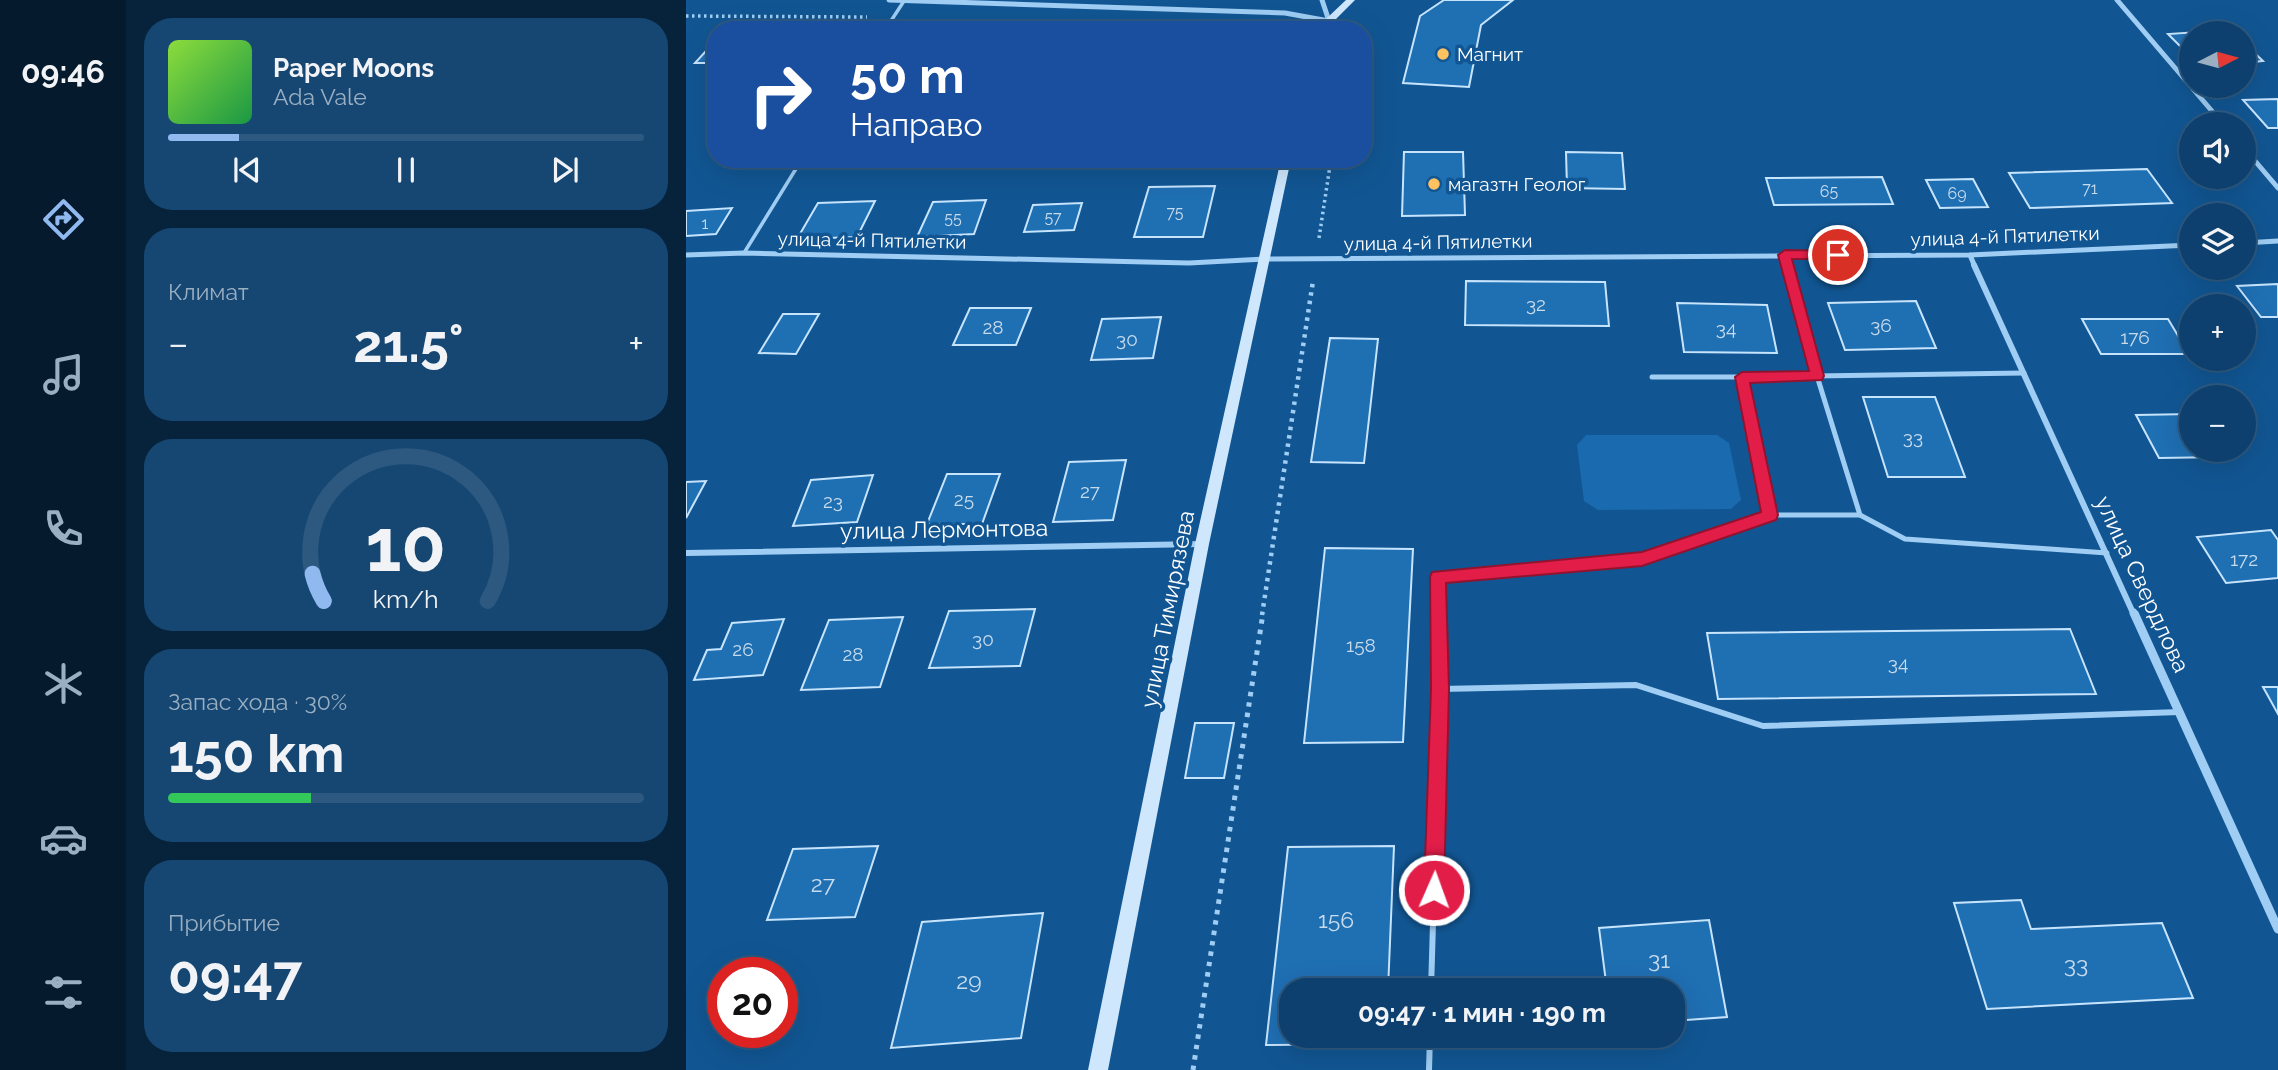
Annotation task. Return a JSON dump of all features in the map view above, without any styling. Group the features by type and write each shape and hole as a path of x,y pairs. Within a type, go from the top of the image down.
{"main road":[{"path":"1331,21 1351,0"},
{"name":"улица Тимирязева","path":"1098,1070 1202,544 1284,168"}],"street":[{"path":"889,0 1285,13 1310,21"},
{"path":"1322,0 1325,21"},
{"path":"2117,0 2213,112"},
{"path":"2256,162 2278,188"},
{"path":"2256,243 2278,242"},
{"name":"улица 4-й Пятилетки","path":"686,255 744,253 1189,263 1265,259 1970,255 2179,246"},
{"name":"улица Свердлова","path":"1970,255 2278,929"},
{"name":"улица Лермонтова","path":"686,553 1202,544"}],"lane":[{"path":"891,21 904,1"},
{"path":"744,253 796,168"},
{"path":"1785,255 1817,376 1860,514"},
{"path":"1652,377 2024,373"},
{"path":"1742,377 1770,515"},
{"path":"1431,978 1440,689 1438,577 1642,559 1770,515 1860,514 1905,538 2108,553"},
{"path":"1440,689 1636,685 1763,726 2180,712"},
{"path":"1429,1070 1430,1048"}],"path":[{"path":"1193,1070 1330,168"}],"shaded area":[{"path":"1586,435 1717,435 1729,443 1741,500 1731,509 1598,510 1584,501 1577,445"}],"building":[{"name":"Магнит","path":"1444,0 1513,0 1481,25 1469,87 1403,83 1420,16"},
{"path":"2179,33 2179,45 2168,34"},
{"path":"707,50 707,63 695,63"},
{"path":"2278,99 2278,128 2268,128 2243,100"},
{"name":"магазтн Геолог","path":"1404,152 1463,152 1465,215 1402,216"},
{"path":"1566,152 1622,153 1625,189 1567,188"},
{"path":"2147,169 2172,203 2030,208 2009,173"},
{"path":"1882,177 1893,204 1774,205 1766,178"},
{"path":"1973,179 1988,207 1940,208 1926,180"},
{"path":"1215,186 1203,237 1134,237 1149,187"},
{"path":"986,200 974,234 917,237 933,202"},
{"path":"875,201 857,237 797,239 818,203"},
{"path":"1082,203 1074,230 1024,232 1033,205"},
{"path":"732,208 716,234 686,236 686,211"},
{"path":"1466,281 1605,282 1609,326 1465,325"},
{"path":"2278,284 2278,317 2261,317 2256,311 2256,294 2243,294 2237,286"},
{"path":"1916,301 1936,348 1845,350 1828,303"},
{"path":"1677,303 1767,305 1777,353 1684,352"},
{"path":"970,308 1031,308 1016,345 953,345"},
{"path":"783,314 819,314 796,354 759,353"},
{"path":"1161,317 1153,358 1091,360 1102,319"},
{"path":"2082,319 2168,319 2179,337 2179,354 2101,354"},
{"path":"1330,338 1378,339 1364,463 1311,462"},
{"path":"1863,397 1935,397 1965,477 1888,477"},
{"path":"2179,414 2179,458 2159,458 2136,415"},
{"path":"1126,460 1113,520 1053,522 1069,462"},
{"path":"947,474 1000,474 982,524 927,524"},
{"path":"873,475 857,522 793,526 811,480"},
{"path":"706,481 686,518 686,482"},
{"path":"2271,530 2278,540 2278,578 2226,583 2197,537"},
{"path":"1325,548 1413,549 1403,742 1304,743"},
{"path":"1035,609 1020,666 929,668 949,611"},
{"path":"903,617 880,687 801,690 829,620"},
{"path":"784,619 763,675 694,680 707,650 721,649 732,623"},
{"path":"2070,629 2096,694 1718,699 1707,633"},
{"path":"2263,687 2278,687 2278,714"},
{"path":"1195,723 1234,723 1224,778 1185,778"},
{"path":"878,846 855,917 767,920 793,849"},
{"path":"1394,846 1388,978 1279,978 1279,1045 1266,1045 1288,847"},
{"path":"2021,900 2031,929 2162,923 2193,998 1987,1009 1954,903"},
{"path":"1043,913 1021,1038 891,1048 922,922"},
{"path":"1709,920 1727,1017 1685,1020 1685,978 1605,978 1599,928"}],"place":[{"name":"Магнит","path":"1443,54"},
{"name":"магазтн Геолог","path":"1434,184"}],"route":[{"path":"1434,890 1440,689 1438,577 1642,559 1770,515 1742,377 1817,376 1785,255 1838,255"}]}
